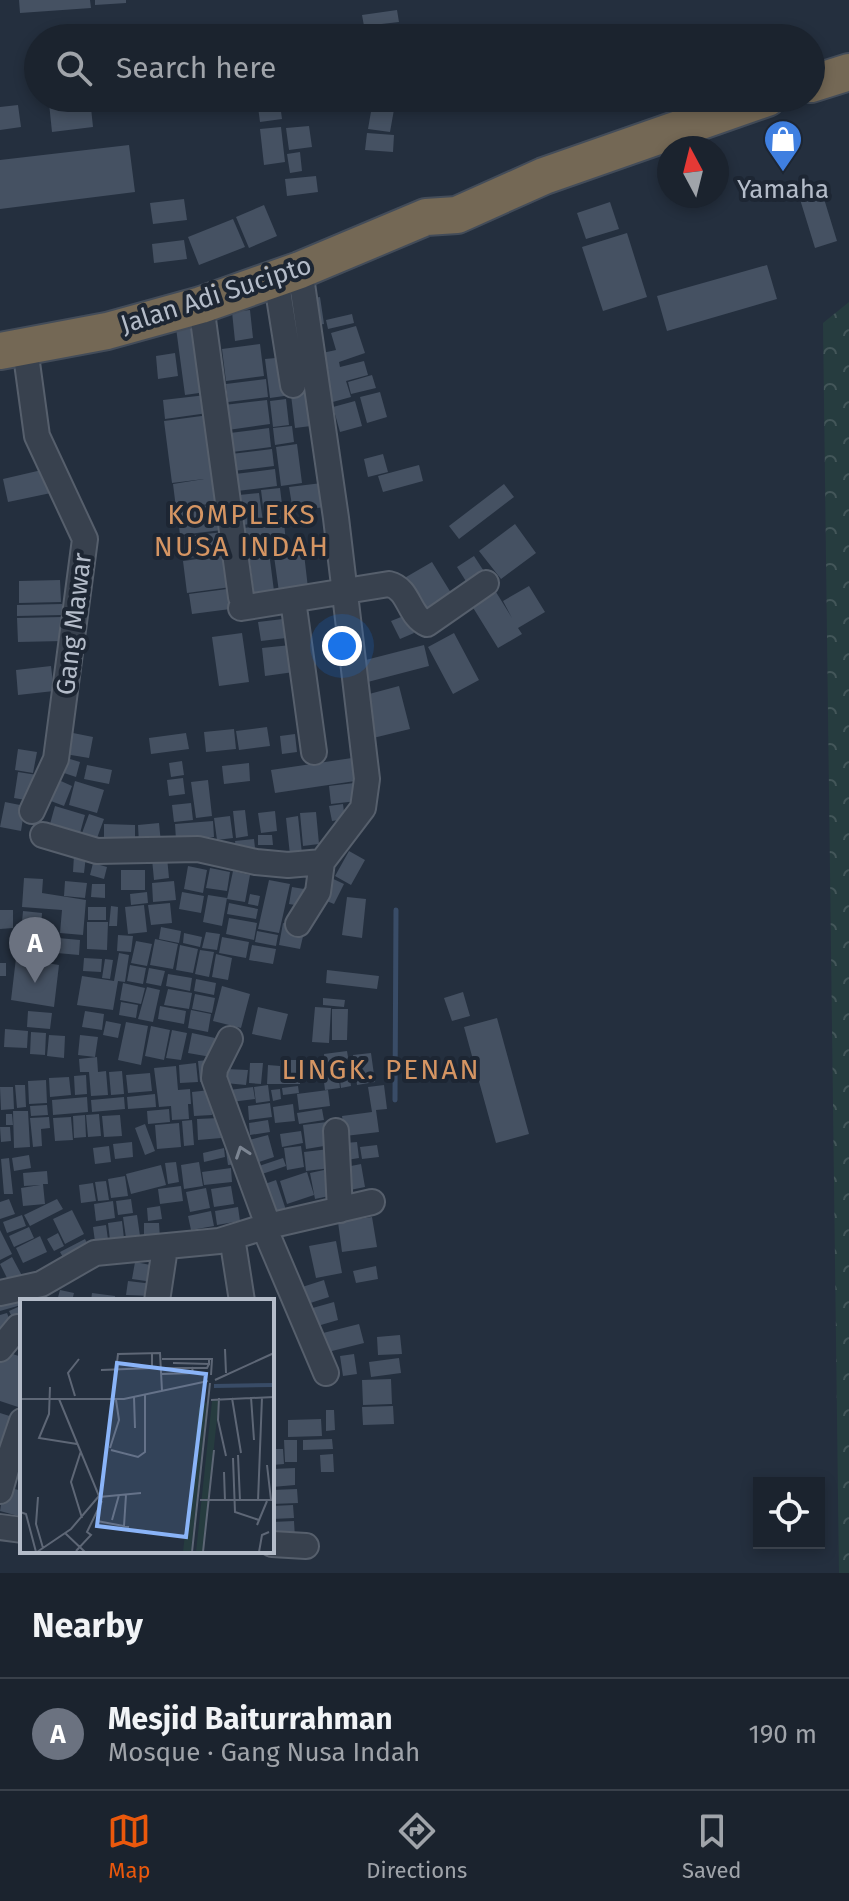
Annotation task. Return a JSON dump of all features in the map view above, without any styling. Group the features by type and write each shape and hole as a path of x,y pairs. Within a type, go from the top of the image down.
{"highway":[{"path":"825,60 849,52"},
{"path":"825,80 849,72"},
{"name":"Jalan Adi Sucipto","path":"426,217 449,195 540,156 663,112"},
{"name":"Jalan Adi Sucipto","path":"12,349 202,315 288,274 426,217 457,215 544,176 727,112"}],"street":[{"path":"288,274 293,385"},
{"path":"288,274 344,593 367,795 363,808 322,862 318,892 298,924"},
{"path":"202,315 241,602 293,600 319,593 344,593 395,585 419,620 427,624 486,583"},
{"name":"Gang Mawar","path":"12,349 37,436 85,539 56,759 32,811"},
{"path":"293,600 314,752"},
{"path":"43,835 97,851 198,849 256,862 288,865 322,862"},
{"path":"230,1039 215,1069 214,1078 266,1226 326,1373"},
{"path":"336,1131 340,1210"},
{"path":"0,1293 47,1281 95,1253 165,1248 232,1237 266,1226 372,1202"},
{"path":"232,1237 242,1299"},
{"path":"157,1299 165,1248"},
{"path":"0,1349 18,1327"},
{"path":"0,1491 16,1459 20,1434"},
{"path":"0,1527 20,1530"},
{"path":"274,1544 306,1546"}],"green space":[{"path":"849,302 849,1573 839,1573 823,323"}],"building":[{"path":"19,0 90,0 91,8 20,13"},
{"path":"95,0 126,0 126,3 95,5"},
{"path":"397,10 399,22 364,24 362,15"},
{"path":"18,105 21,127 0,130 0,107"},
{"path":"50,112 91,112 93,127 52,132"},
{"path":"259,112 281,112 282,119 260,122"},
{"path":"371,112 394,112 390,132 368,129"},
{"path":"309,126 312,147 289,150 286,128"},
{"path":"281,127 285,162 264,165 260,129"},
{"path":"367,133 394,135 393,152 365,150"},
{"path":"129,145 135,192 0,209 0,160"},
{"path":"300,152 302,171 290,173 287,154"},
{"path":"316,176 318,192 287,196 285,179"},
{"path":"821,189 837,241 815,248 799,196"},
{"path":"184,199 187,220 153,224 150,203"},
{"path":"610,202 619,229 586,239 577,213"},
{"path":"264,205 277,236 249,248 236,217"},
{"path":"233,219 245,247 199,265 188,237"},
{"path":"627,233 647,297 603,311 582,247"},
{"path":"184,240 187,259 154,263 152,244"},
{"path":"767,265 777,299 667,331 657,296"},
{"path":"320,297 324,324 312,326 307,299"},
{"path":"250,310 253,338 235,341 232,312"},
{"path":"352,314 354,323 328,329 326,320"},
{"path":"198,325 206,392 185,395 176,328"},
{"path":"356,326 365,353 339,362 340,367 364,361 368,375 346,381 351,397 329,403 320,372 330,369 317,372 313,355 336,350 331,333"},
{"path":"260,344 264,376 226,381 222,349"},
{"path":"175,353 178,376 158,379 156,356"},
{"path":"286,357 290,392 315,389 319,425 295,428 291,395 270,398 265,359"},
{"path":"372,375 376,388 351,394 348,382"},
{"path":"266,379 268,397 228,402 226,384"},
{"path":"380,392 387,417 367,423 360,397"},
{"path":"206,395 208,413 165,419 163,400"},
{"path":"286,399 289,425 273,427 270,401"},
{"path":"267,400 270,424 228,430 224,405"},
{"path":"355,401 362,426 340,432 333,407"},
{"path":"209,415 218,503 176,508 173,484 204,479 172,483 164,421"},
{"path":"292,426 294,442 275,445 273,428"},
{"path":"269,428 271,447 232,452 230,433"},
{"path":"297,444 302,483 281,486 276,447"},
{"path":"272,449 274,466 233,471 231,454"},
{"path":"383,454 388,472 368,477 364,459"},
{"path":"419,465 423,481 383,492 378,476"},
{"path":"46,469 51,493 8,502 3,479"},
{"path":"275,469 277,486 237,491 235,474"},
{"path":"322,483 325,507 293,511 289,487"},
{"path":"504,484 514,497 459,539 449,526"},
{"path":"280,488 284,521 265,523 261,490"},
{"path":"259,493 263,522 243,525 239,495"},
{"path":"219,504 222,530 180,535 177,509"},
{"path":"284,523 286,542 247,547 244,528"},
{"path":"515,524 536,553 501,579 479,551"},
{"path":"224,532 226,553 181,559 178,537"},
{"path":"303,545 308,588 279,592 273,549"},
{"path":"269,552 275,599 255,601 249,554"},
{"path":"227,555 231,587 187,593 183,561"},
{"path":"474,556 487,576 469,586 457,567"},
{"path":"432,562 456,601 425,619 401,580"},
{"path":"60,580 61,602 19,603 19,581"},
{"path":"529,586 545,612 518,628 522,634 498,648 472,606 496,592 512,618 503,601"},
{"path":"235,588 238,608 192,614 189,594"},
{"path":"62,604 62,615 17,616 17,605"},
{"path":"406,615 414,633 400,639 391,621"},
{"path":"62,617 63,641 18,642 17,618"},
{"path":"283,619 286,638 261,641 258,622"},
{"path":"242,633 249,682 219,686 212,637"},
{"path":"454,633 479,680 453,694 428,647"},
{"path":"291,645 294,672 265,676 262,648"},
{"path":"424,645 429,666 360,684 354,663"},
{"path":"51,666 54,691 18,695 16,670"},
{"path":"399,686 410,729 369,739 358,697"},
{"path":"267,727 270,746 239,750 236,731"},
{"path":"234,729 236,749 206,752 204,732"},
{"path":"63,731 93,737 89,758 59,753"},
{"path":"186,733 189,749 151,754 149,738"},
{"path":"295,734 297,752 282,754 280,736"},
{"path":"18,749 37,752 33,773 15,770"},
{"path":"60,756 80,762 76,777 55,770"},
{"path":"352,758 355,781 275,793 271,770"},
{"path":"182,761 184,775 171,777 169,763"},
{"path":"249,763 250,781 224,784 222,766"},
{"path":"87,765 112,770 109,784 84,779"},
{"path":"18,772 37,775 32,801 14,798"},
{"path":"52,777 72,786 64,806 43,798"},
{"path":"183,778 185,794 169,796 167,780"},
{"path":"208,780 212,816 196,818 191,782"},
{"path":"75,781 104,790 97,813 69,805"},
{"path":"354,783 357,801 331,804 329,786"},
{"path":"5,802 25,806 21,831 0,827"},
{"path":"191,803 193,820 174,822 172,805"},
{"path":"343,804 345,819 332,821 329,806"},
{"path":"55,806 85,815 80,833 50,824"},
{"path":"245,810 248,836 236,838 233,811"},
{"path":"275,811 277,831 261,833 258,813"},
{"path":"316,812 319,844 303,846 300,813"},
{"path":"89,814 104,819 93,849 78,844"},
{"path":"230,816 233,838 217,840 214,818"},
{"path":"298,816 302,854 290,855 286,818"},
{"path":"213,821 214,837 176,840 175,824"},
{"path":"159,823 161,843 139,844 138,825"},
{"path":"104,824 135,825 135,844 104,843"},
{"path":"258,835 272,835 273,845 258,845"},
{"path":"254,839 255,848 236,850 235,841"},
{"path":"349,851 365,860 351,885 335,876"},
{"path":"74,855 86,856 84,873 73,872"},
{"path":"167,857 169,878 154,880 152,859"},
{"path":"93,863 107,867 104,879 90,875"},
{"path":"188,866 207,870 203,893 184,889"},
{"path":"210,868 230,872 227,891 206,888"},
{"path":"121,870 145,870 145,890 121,890"},
{"path":"233,871 250,875 245,902 227,899"},
{"path":"327,876 344,884 334,904 317,897"},
{"path":"24,878 43,879 42,893 86,900 83,935 60,933 62,910 22,907"},
{"path":"269,880 290,884 279,933 258,929"},
{"path":"65,881 87,883 85,898 64,896"},
{"path":"174,881 176,900 153,902 152,883"},
{"path":"92,884 105,884 105,898 91,897"},
{"path":"292,887 304,889 301,906 289,904"},
{"path":"147,892 148,903 131,905 130,894"},
{"path":"182,892 204,896 201,913 179,909"},
{"path":"250,894 260,896 258,906 248,904"},
{"path":"208,895 227,898 222,926 203,922"},
{"path":"347,897 366,899 362,938 342,935"},
{"path":"170,903 172,923 151,925 148,905"},
{"path":"229,903 258,909 256,919 227,914"},
{"path":"144,905 147,932 128,934 125,907"},
{"path":"111,906 118,907 117,926 109,926"},
{"path":"88,907 106,907 106,920 88,920"},
{"path":"0,910 13,910 13,928 0,929"},
{"path":"23,911 42,913 40,946 20,944"},
{"path":"229,918 257,923 254,940 226,934"},
{"path":"87,922 108,922 107,950 87,949"},
{"path":"283,923 305,928 300,949 279,945"},
{"path":"161,927 181,931 179,943 159,939"},
{"path":"257,931 278,935 276,946 255,942"},
{"path":"206,932 220,934 217,950 202,948"},
{"path":"184,933 202,937 200,947 183,943"},
{"path":"118,935 133,936 131,952 117,951"},
{"path":"222,937 249,942 246,958 219,953"},
{"path":"58,938 80,940 79,955 57,953"},
{"path":"155,939 178,944 173,969 150,965"},
{"path":"136,941 152,944 147,966 131,963"},
{"path":"180,945 198,949 193,973 176,970"},
{"path":"252,945 276,949 273,964 249,960"},
{"path":"200,950 214,952 209,977 195,974"},
{"path":"119,953 129,955 125,982 118,981 113,1010 77,1005 82,976 114,981"},
{"path":"216,954 232,958 228,980 212,977"},
{"path":"16,958 59,965 54,1007 11,1000"},
{"path":"84,958 102,959 101,972 83,971"},
{"path":"105,959 113,960 110,979 102,978"},
{"path":"0,963 6,963 6,976 0,976"},
{"path":"130,965 146,968 143,984 127,981"},
{"path":"149,968 165,971 161,986 146,983"},
{"path":"327,970 379,976 377,989 326,983"},
{"path":"168,974 192,978 190,991 166,986"},
{"path":"196,979 216,983 214,995 194,991"},
{"path":"123,983 145,988 141,1004 120,1000"},
{"path":"222,986 250,994 241,1028 213,1021"},
{"path":"147,987 160,990 153,1022 138,1019"},
{"path":"168,989 192,993 189,1009 164,1005"},
{"path":"463,992 470,1016 452,1021 444,998"},
{"path":"195,994 215,998 212,1013 192,1009"},
{"path":"323,998 345,1000 344,1007 323,1005"},
{"path":"121,1002 138,1005 136,1018 119,1015"},
{"path":"160,1006 186,1011 184,1024 158,1019"},
{"path":"258,1007 288,1014 281,1040 252,1034"},
{"path":"315,1007 331,1008 329,1043 312,1042"},
{"path":"332,1009 348,1009 347,1040 332,1040"},
{"path":"191,1010 211,1014 208,1032 188,1028"},
{"path":"28,1011 52,1013 50,1029 27,1027"},
{"path":"85,1011 104,1014 102,1030 82,1027"},
{"path":"497,1018 529,1134 496,1143 464,1027"},
{"path":"106,1021 121,1024 118,1038 103,1035"},
{"path":"126,1022 148,1026 141,1065 118,1060"},
{"path":"151,1026 170,1030 164,1060 145,1056"},
{"path":"5,1029 28,1031 27,1048 4,1047"},
{"path":"172,1030 187,1033 181,1060 166,1058"},
{"path":"31,1032 46,1033 45,1055 30,1054"},
{"path":"192,1033 215,1038 211,1057 188,1053"},
{"path":"49,1035 65,1036 64,1058 47,1056"},
{"path":"80,1035 98,1037 95,1057 78,1055"},
{"path":"347,1051 350,1069 326,1072 324,1054"},
{"path":"371,1053 375,1082 357,1085 353,1055"},
{"path":"97,1057 98,1072 106,1071 108,1095 91,1096 89,1072 80,1072 79,1059"},
{"path":"209,1060 211,1081 200,1082 198,1061"},
{"path":"280,1060 300,1060 300,1084 267,1084 268,1065 280,1066"},
{"path":"196,1063 198,1082 180,1083 179,1065"},
{"path":"250,1063 263,1063 261,1084 249,1083"},
{"path":"176,1066 178,1090 190,1089 189,1119 172,1120 171,1106 159,1107 154,1068"},
{"path":"226,1069 248,1070 246,1085 225,1083"},
{"path":"122,1071 124,1094 111,1095 109,1072"},
{"path":"338,1072 340,1088 325,1090 323,1074"},
{"path":"349,1072 351,1086 341,1088 339,1073"},
{"path":"150,1073 152,1091 128,1093 126,1075"},
{"path":"86,1075 87,1094 75,1095 74,1076"},
{"path":"69,1077 71,1095 50,1097 49,1078"},
{"path":"46,1080 47,1103 29,1104 28,1081"},
{"path":"15,1085 25,1085 26,1107 17,1108"},
{"path":"268,1085 270,1101 256,1103 254,1087"},
{"path":"384,1085 387,1109 376,1110 379,1132 345,1136 342,1116 372,1112 368,1087"},
{"path":"298,1086 299,1093 283,1095 282,1088"},
{"path":"0,1087 13,1087 14,1109 1,1110"},
{"path":"253,1087 255,1099 231,1102 229,1090"},
{"path":"280,1089 281,1099 273,1101 271,1090"},
{"path":"210,1090 212,1115 194,1116 192,1092"},
{"path":"328,1090 330,1106 299,1110 297,1094"},
{"path":"155,1094 156,1107 128,1109 127,1097"},
{"path":"87,1097 88,1112 53,1115 52,1100"},
{"path":"124,1097 125,1109 92,1112 91,1100"},
{"path":"270,1103 272,1117 249,1120 248,1106"},
{"path":"293,1104 295,1121 275,1123 273,1107"},
{"path":"47,1105 48,1115 31,1116 30,1106"},
{"path":"169,1109 170,1122 148,1124 147,1111"},
{"path":"322,1109 324,1120 299,1124 297,1113"},
{"path":"13,1111 28,1111 30,1147 14,1148"},
{"path":"6,1114 12,1114 13,1125 6,1125"},
{"path":"99,1114 101,1136 88,1137 86,1115"},
{"path":"85,1115 86,1137 74,1138 73,1116"},
{"path":"120,1115 122,1136 104,1137 102,1116"},
{"path":"49,1117 50,1128 41,1129 42,1146 33,1147 30,1118"},
{"path":"71,1117 73,1140 55,1141 53,1118"},
{"path":"219,1118 221,1138 198,1140 197,1119"},
{"path":"192,1120 194,1145 184,1146 182,1121"},
{"path":"268,1120 270,1132 250,1135 249,1123"},
{"path":"327,1122 330,1145 306,1149 303,1125"},
{"path":"179,1123 181,1147 157,1149 155,1125"},
{"path":"145,1124 155,1151 145,1155 135,1128"},
{"path":"0,1127 10,1127 11,1141 1,1142"},
{"path":"301,1131 303,1143 282,1147 280,1134"},
{"path":"268,1135 274,1157 256,1163 249,1140"},
{"path":"132,1142 133,1157 115,1159 113,1144"},
{"path":"357,1142 359,1158 347,1160 345,1143"},
{"path":"232,1143 241,1164 228,1165 225,1144"},
{"path":"377,1145 379,1157 362,1159 360,1147"},
{"path":"109,1146 111,1162 95,1164 93,1148"},
{"path":"301,1146 304,1167 287,1170 284,1148"},
{"path":"224,1148 225,1157 204,1162 203,1153"},
{"path":"329,1149 331,1168 306,1171 304,1152"},
{"path":"29,1155 31,1168 14,1171 12,1158"},
{"path":"9,1158 13,1194 4,1194 1,1159"},
{"path":"283,1158 286,1166 259,1175 256,1167"},
{"path":"176,1162 179,1182 168,1184 165,1163"},
{"path":"199,1162 203,1186 184,1189 181,1165"},
{"path":"361,1164 365,1187 350,1190 346,1167"},
{"path":"161,1165 166,1185 131,1194 126,1174"},
{"path":"231,1168 232,1182 204,1185 202,1172"},
{"path":"324,1170 329,1196 315,1199 310,1173"},
{"path":"47,1171 48,1184 43,1184 45,1204 23,1206 21,1188 40,1185 24,1186 23,1173"},
{"path":"307,1172 314,1195 287,1204 280,1181"},
{"path":"125,1176 128,1196 111,1198 108,1179"},
{"path":"276,1180 286,1210 274,1214 265,1184"},
{"path":"106,1181 109,1200 98,1201 95,1182"},
{"path":"93,1183 96,1201 81,1203 79,1185"},
{"path":"181,1186 183,1201 160,1204 158,1189"},
{"path":"231,1186 234,1204 214,1207 211,1189"},
{"path":"206,1188 210,1208 190,1212 186,1192"},
{"path":"9,1199 15,1214 0,1219 0,1202"},
{"path":"57,1199 63,1209 30,1226 24,1215"},
{"path":"131,1199 133,1213 118,1215 116,1201"},
{"path":"113,1201 115,1218 96,1221 94,1204"},
{"path":"160,1206 162,1219 148,1221 147,1208"},
{"path":"238,1207 240,1221 217,1225 215,1211"},
{"path":"72,1210 84,1234 65,1244 53,1219"},
{"path":"211,1211 214,1226 191,1230 188,1216"},
{"path":"22,1215 26,1226 7,1233 3,1222"},
{"path":"137,1215 141,1243 127,1245 123,1217"},
{"path":"372,1217 377,1247 342,1252 338,1222"},
{"path":"122,1221 125,1247 111,1249 108,1223"},
{"path":"144,1223 159,1223 160,1239 144,1240"},
{"path":"106,1225 109,1247 96,1249 93,1227"},
{"path":"29,1227 34,1238 14,1247 9,1236"},
{"path":"0,1230 12,1254 0,1260"},
{"path":"58,1233 64,1246 54,1251 47,1239"},
{"path":"40,1236 47,1252 23,1263 16,1248"},
{"path":"85,1239 92,1253 68,1266 60,1252"},
{"path":"336,1241 342,1273 316,1278 309,1246"},
{"path":"12,1257 27,1285 14,1292 0,1264"},
{"path":"135,1262 156,1266 153,1282 132,1279"},
{"path":"376,1266 378,1279 356,1283 353,1271"},
{"path":"324,1280 329,1297 301,1306 296,1289"},
{"path":"128,1281 153,1284 153,1296 126,1295"},
{"path":"60,1290 74,1293 72,1299 58,1299"},
{"path":"17,1293 20,1305 0,1311 0,1298"},
{"path":"92,1293 115,1296 115,1299 91,1299"},
{"path":"334,1302 338,1320 314,1327 309,1309"},
{"path":"18,1307 20,1319 14,1321 9,1311"},
{"path":"7,1313 12,1326 0,1331 0,1315"},
{"path":"359,1324 364,1343 324,1353 319,1334"},
{"path":"400,1335 402,1354 378,1355 377,1337"},
{"path":"0,1350 20,1356 20,1408 0,1401"},
{"path":"354,1354 357,1374 343,1376 340,1356"},
{"path":"399,1358 401,1373 371,1377 369,1362"},
{"path":"391,1379 392,1404 363,1405 362,1380"},
{"path":"393,1406 394,1424 363,1425 362,1407"},
{"path":"326,1410 334,1410 335,1430 326,1431"},
{"path":"0,1413 16,1418 0,1451"},
{"path":"321,1419 322,1436 288,1437 288,1420"},
{"path":"332,1439 333,1449 303,1450 303,1440"},
{"path":"284,1440 297,1440 297,1462 285,1462"},
{"path":"274,1449 283,1449 284,1464 274,1465"},
{"path":"333,1454 334,1472 321,1472 320,1455"},
{"path":"295,1468 295,1485 274,1487 274,1469"},
{"path":"4,1486 20,1490 20,1516 0,1511"},
{"path":"297,1489 298,1503 274,1504 274,1490"},
{"path":"293,1505 294,1518 274,1519 274,1506"},
{"path":"294,1521 295,1538 274,1539 274,1522"}],"waterway":[{"path":"395,1100 396,910"}],"place":[{"name":"Yamaha","path":"783,173"},
{"name":"Mesjid Baiturrahman","path":"35,983"}],"district":[{"name":"KOMPLEKS NUSA INDAH","path":"242,530"},
{"name":"LINGK. PENAN","path":"381,1069"}]}
